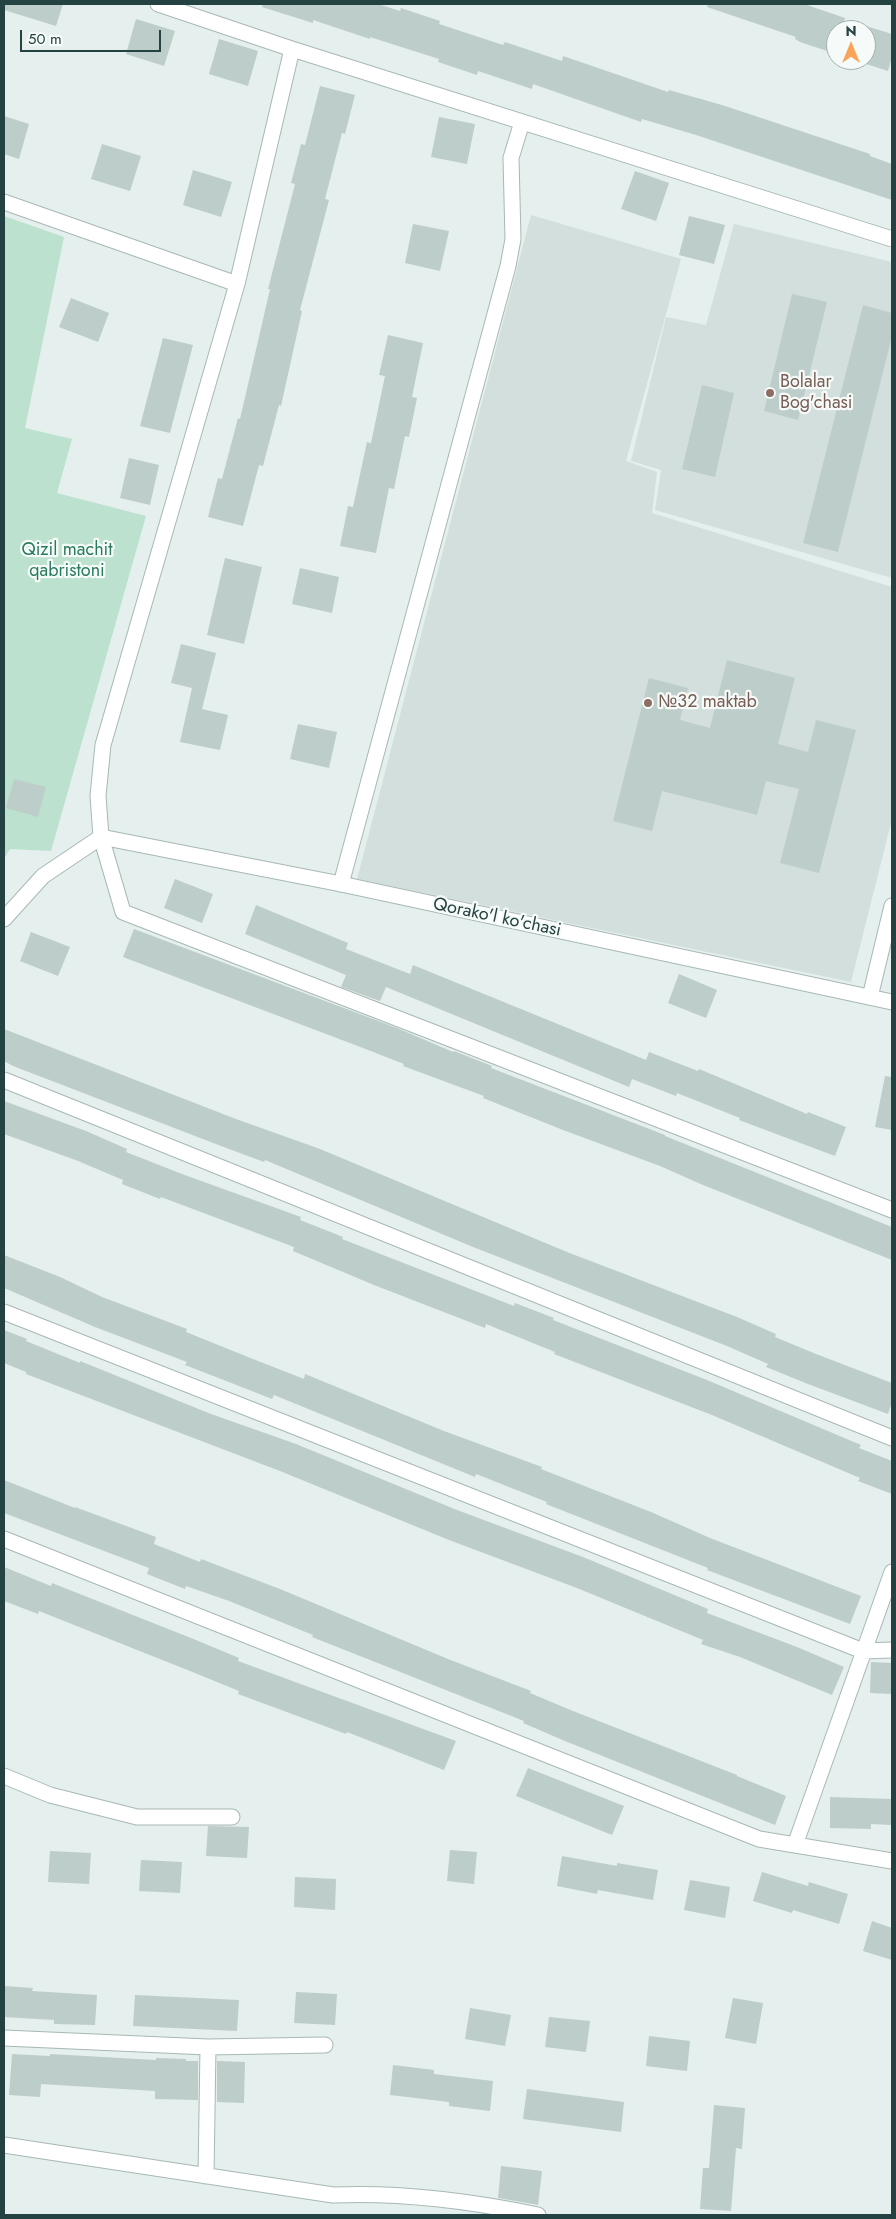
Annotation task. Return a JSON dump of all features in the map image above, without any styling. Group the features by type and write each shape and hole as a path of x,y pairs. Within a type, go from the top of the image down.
{"street":[{"path":"158,4 292,49 892,238"},
{"path":"292,49 237,284 103,745 98,796 101,837 123,912 892,1210"},
{"path":"341,884 508,266 513,239 511,158 522,122"},
{"path":"4,202 237,284"},
{"path":"4,919 43,876 101,837"},
{"name":"Qorako'l ko'chasi","path":"101,837 341,884 892,1002"},
{"path":"870,997 892,906"},
{"path":"4,1080 892,1438"},
{"path":"4,1312 863,1651 892,1650"},
{"path":"4,1539 759,1839 892,1861"},
{"path":"795,1845 892,1572"},
{"path":"4,1776 50,1795 137,1817 232,1817"},
{"path":"4,2038 208,2047 325,2046"},
{"path":"206,2176 208,2047"},
{"path":"4,2145 333,2195 366,2193 484,2204 538,2215"}],"shaded area":[{"name":"№32 maktab","path":"531,215 681,259 626,461 657,472 652,513 892,587 892,819 851,982 357,879"},
{"name":"Bolalar Bog'chasi","path":"734,224 892,262 892,578 655,510 661,470 631,461 666,317 706,325"}],"green space":[{"name":"Qizil machit qabristoni","path":"4,216 64,237 25,428 72,439 57,493 146,516 51,851 10,849 4,859"}],"building":[{"path":"4,4 63,4 56,26 4,10"},
{"path":"263,4 378,4 400,11 401,8 440,21 439,24 503,45 505,42 562,61 563,56 668,92 669,90 722,105 870,154 870,156 892,164 892,200 696,135 642,119 641,122 533,84 532,89 478,71 477,75 438,62 439,59 313,20 313,23 262,7"},
{"path":"708,4 804,4 845,18 844,20 826,20 826,51 800,42 795,39 796,37 707,7"},
{"path":"136,19 175,31 164,66 126,54"},
{"path":"876,29 892,34 892,57 888,71 876,67"},
{"path":"219,39 258,51 248,86 209,74"},
{"path":"320,86 355,95 345,134 342,133 325,199 329,200 300,310 302,311 281,406 279,405 263,466 259,465 243,526 208,517 218,478 222,479 238,418 240,419 270,289 268,289 295,184 291,183 301,144 305,145"},
{"path":"4,116 29,124 19,159 4,154"},
{"path":"439,117 475,124 467,164 431,157"},
{"path":"102,144 141,156 130,191 91,179"},
{"path":"193,170 232,182 221,217 183,205"},
{"path":"635,171 669,183 656,221 621,209"},
{"path":"689,216 725,225 714,264 679,255"},
{"path":"413,224 449,231 440,271 405,263"},
{"path":"792,294 827,302 798,420 764,411"},
{"path":"71,298 109,313 98,342 59,327"},
{"path":"863,305 892,313 892,336 838,552 803,543"},
{"path":"388,335 423,343 412,397 417,398 409,437 405,436 394,489 389,488 376,553 340,546 348,506 353,507 367,442 371,443 385,376 379,375"},
{"path":"163,338 193,345 170,433 140,426"},
{"path":"702,385 734,393 715,477 682,469"},
{"path":"129,458 159,465 150,505 120,498"},
{"path":"225,558 262,567 244,644 207,635"},
{"path":"300,568 339,577 332,613 292,604"},
{"path":"181,644 216,653 202,709 228,715 220,750 180,742 192,688 171,683"},
{"path":"727,660 795,678 778,744 808,752 816,720 856,730 819,873 780,863 799,789 766,781 757,815 662,791 652,831 613,821 649,678 688,688 680,720 710,728"},
{"path":"298,724 337,732 329,768 290,759"},
{"path":"14,779 46,787 38,817 6,808"},
{"path":"175,879 213,894 202,923 164,908"},
{"path":"256,905 348,943 346,949 410,974 413,965 646,1060 649,1052 698,1071 699,1069 807,1114 808,1112 846,1127 835,1156 739,1120 740,1118 677,1093 676,1096 632,1079 629,1087 386,987 380,1001 341,987 346,975 245,934"},
{"path":"134,929 397,1028 492,1066 491,1068 665,1135 892,1227 892,1260 660,1166 483,1098 484,1096 403,1066 404,1064 123,957"},
{"path":"31,932 70,947 58,976 20,961"},
{"path":"679,974 717,990 706,1018 668,1003"},
{"path":"4,1029 236,1119 320,1149 567,1252 737,1317 776,1334 775,1337 892,1383 892,1402 888,1414 766,1367 768,1364 727,1346 473,1247 265,1160 264,1162 221,1146 13,1066 4,1061"},
{"path":"885,1076 892,1077 892,1130 875,1127"},
{"path":"4,1101 86,1131 127,1149 126,1152 182,1174 301,1217 300,1220 343,1237 342,1239 514,1306 515,1303 554,1318 553,1320 707,1380 861,1445 859,1448 892,1461 892,1494 858,1481 860,1478 712,1415 554,1354 555,1352 486,1324 485,1328 374,1285 293,1251 294,1247 161,1197 160,1199 122,1184 123,1180 78,1161 4,1134"},
{"path":"4,1255 60,1277 102,1297 187,1329 186,1332 248,1357 304,1379 305,1374 444,1431 542,1467 541,1469 651,1512 710,1538 861,1596 850,1624 707,1570 708,1568 546,1504 547,1502 476,1474 475,1477 274,1395 272,1399 185,1365 187,1362 95,1327 4,1288"},
{"path":"4,1330 80,1363 80,1361 211,1414 296,1444 457,1510 583,1557 708,1609 707,1613 844,1667 832,1695 740,1657 701,1644 703,1640 577,1588 449,1540 280,1471 26,1374 26,1372 4,1363"},
{"path":"4,1480 156,1537 154,1544 200,1562 201,1559 280,1589 448,1659 531,1691 530,1693 573,1711 786,1796 775,1825 565,1741 523,1723 524,1721 312,1637 313,1635 229,1601 186,1586 185,1589 147,1574 149,1568 4,1513"},
{"path":"4,1567 51,1586 52,1583 196,1640 239,1658 238,1661 456,1741 444,1770 347,1732 346,1734 238,1694 239,1691 39,1611 38,1614 4,1601"},
{"path":"871,1662 892,1663 892,1694 870,1693"},
{"path":"528,1768 624,1806 612,1835 516,1796"},
{"path":"830,1797 892,1799 892,1825 871,1824 871,1829 830,1828"},
{"path":"208,1826 249,1827 247,1858 206,1856"},
{"path":"450,1850 477,1852 474,1884 447,1881"},
{"path":"50,1851 91,1853 89,1884 48,1882"},
{"path":"562,1856 617,1866 617,1863 658,1870 653,1900 598,1890 597,1894 557,1886"},
{"path":"141,1860 182,1862 180,1893 139,1891"},
{"path":"762,1872 808,1886 809,1882 848,1894 839,1924 793,1910 792,1913 753,1901"},
{"path":"295,1877 336,1879 335,1910 294,1907"},
{"path":"690,1880 730,1887 725,1918 684,1910"},
{"path":"872,1921 892,1928 892,1960 863,1951"},
{"path":"4,1986 33,1988 32,1991 97,1995 95,2025 54,2024 54,2020 4,2017"},
{"path":"296,1992 337,1994 335,2025 294,2023"},
{"path":"135,1995 239,2000 237,2031 133,2026"},
{"path":"733,1998 763,2003 756,2044 725,2038"},
{"path":"470,2008 511,2015 505,2046 465,2039"},
{"path":"549,2017 590,2021 586,2052 545,2047"},
{"path":"649,2036 690,2041 687,2071 646,2066"},
{"path":"12,2054 50,2056 50,2054 156,2060 156,2058 186,2059 186,2061 198,2061 198,2100 155,2099 155,2091 41,2084 40,2097 9,2095"},
{"path":"217,2061 245,2062 244,2103 217,2102"},
{"path":"393,2065 434,2070 434,2074 493,2081 490,2111 449,2106 449,2102 390,2095"},
{"path":"527,2089 624,2102 621,2132 523,2119"},
{"path":"714,2105 745,2108 742,2149 736,2148 731,2211 700,2209 703,2168 709,2168"},
{"path":"501,2166 542,2171 538,2205 498,2198"}],"place":[{"name":"Bolalar Bog'chasi","path":"770,393"},
{"name":"№32 maktab","path":"648,703"}]}
